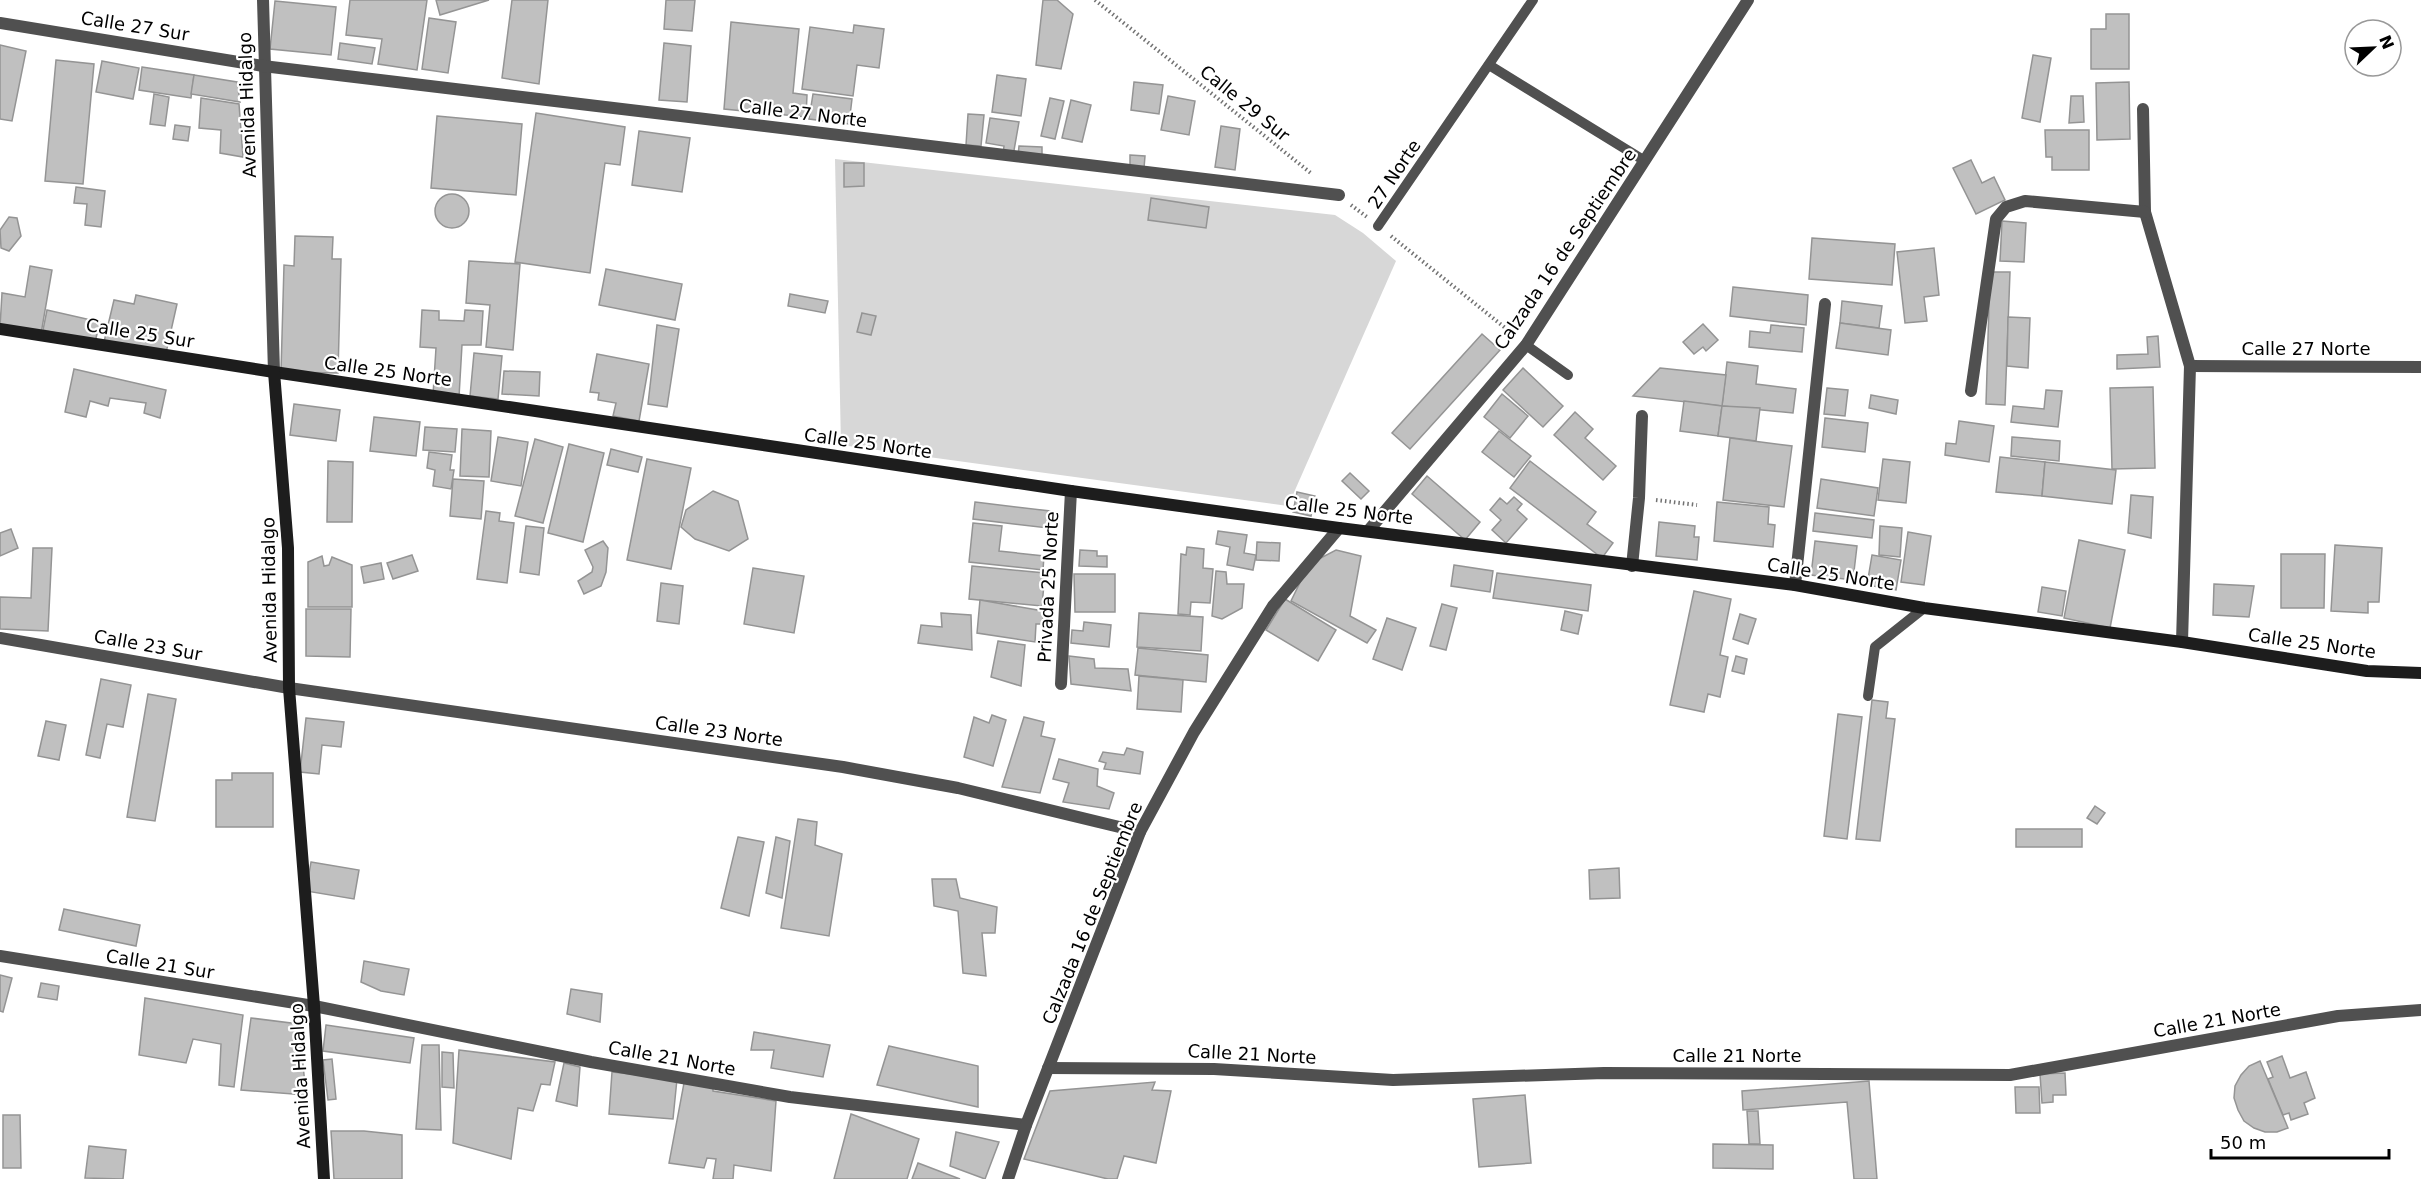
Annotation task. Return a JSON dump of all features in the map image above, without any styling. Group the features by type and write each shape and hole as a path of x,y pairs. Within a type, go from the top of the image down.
{"street":[{"name":"Avenida Hidalgo","path":"263,0 263,66 274,372 288,548 289,688 314,1006 324,1179"},
{"name":"Calzada 16 de Septiembre","path":"1369,530 1526,345 1748,0"},
{"name":"Calle 27 Sur","path":"0,23 263,66"},
{"name":"Calle 27 Norte","path":"263,66 1339,195"},
{"path":"2143,109 2145,212 2190,366 2182,642"},
{"path":"1971,391 1996,219 2006,207 2025,201 2145,212"},
{"path":"1795,585 1825,304"},
{"name":"Calle 25 Sur","path":"0,329 274,372"},
{"name":"Calle 27 Norte","path":"2190,366 2421,367"},
{"name":"Calle 25 Norte","path":"274,372 1071,491 1339,528 1795,585 1924,608 2182,642 2367,671 2421,673"},
{"path":"1632,566 1639,498 1642,416"},
{"name":"Privada 25 Norte","path":"1062,684 1071,491"},
{"name":"Calzada 16 de Septiembre","path":"1008,1179 1026,1125 1140,832 1194,732 1273,606 1339,528"},
{"name":"Calle 23 Sur","path":"0,638 289,688"},
{"name":"Calle 23 Norte","path":"289,688 843,767 958,788 1140,832"},
{"name":"Calle 21 Sur","path":"0,956 314,1006"},
{"name":"Calle 21 Norte","path":"314,1006 591,1062 790,1097 1026,1125"},
{"name":"Calle 21 Norte","path":"1048,1068 1214,1069 1393,1080 1604,1072 2010,1075 2338,1016 2421,1010"}],"lane":[{"name":"27 Norte","path":"1378,226 1533,0"},
{"path":"1489,65 1645,161"},
{"path":"1526,345 1568,375"},
{"path":"1868,696 1875,647 1924,608"}],"path":[{"name":"Calle 29 Sur","path":"1095,0 1378,226"},
{"name":"27 Norte","path":"1378,226 1526,345"},
{"path":"1639,498 1696,505"}],"shaded area":[{"path":"835,159 1335,215 1363,233 1396,261 1288,506 841,445"}],"building":[{"path":"350,0 427,0 417,70 378,64 382,39 346,35"},
{"path":"436,0 489,0 440,15"},
{"path":"512,0 548,0 539,84 502,78"},
{"path":"666,0 695,0 692,31 664,29"},
{"path":"1043,0 1057,0 1073,14 1061,69 1036,65"},
{"path":"275,1 336,7 331,55 270,49"},
{"path":"2106,14 2129,14 2129,69 2091,69 2091,29 2106,29"},
{"path":"429,18 456,22 448,73 422,69"},
{"path":"731,22 799,29 793,93 807,95 806,117 724,109"},
{"path":"854,25 884,29 879,68 857,65 853,96 802,89 810,27 853,33"},
{"path":"340,43 375,48 372,64 338,59"},
{"path":"664,43 691,46 687,102 659,100"},
{"path":"0,45 26,51 12,121 0,119"},
{"path":"2033,55 2051,58 2040,122 2022,118"},
{"path":"56,60 94,64 83,184 45,181"},
{"path":"102,61 139,68 133,99 96,92"},
{"path":"142,67 194,75 191,98 139,90"},
{"path":"194,75 237,82 240,102 191,94"},
{"path":"997,75 1026,79 1021,116 992,112"},
{"path":"1134,82 1163,85 1159,114 1131,110"},
{"path":"2129,82 2130,139 2097,140 2096,83"},
{"path":"154,94 169,97 165,126 150,124"},
{"path":"813,94 852,99 849,124 809,119"},
{"path":"1168,96 1195,101 1189,135 1161,130"},
{"path":"2071,96 2083,96 2084,122 2069,123"},
{"path":"201,98 239,104 243,157 220,153 221,130 199,128"},
{"path":"1050,98 1064,101 1055,139 1041,136"},
{"path":"1071,100 1091,105 1082,142 1062,138"},
{"path":"536,113 625,127 620,165 605,163 590,273 515,262"},
{"path":"968,114 984,115 981,146 966,145"},
{"path":"437,116 522,124 516,195 431,188"},
{"path":"990,118 1019,122 1013,156 1003,154 1004,146 986,143"},
{"path":"175,125 190,127 188,141 173,139"},
{"path":"1221,126 1240,129 1235,170 1215,167"},
{"path":"2045,130 2089,130 2089,170 2052,170 2052,157 2046,157"},
{"path":"639,131 690,138 682,192 632,185"},
{"path":"1019,146 1042,147 1042,157 1018,156"},
{"path":"1130,155 1145,156 1144,168 1130,168"},
{"path":"1971,160 1982,183 1994,177 2005,200 1976,214 1953,168"},
{"path":"844,163 864,163 864,186 844,187"},
{"path":"76,187 105,191 101,227 85,225 87,204 74,203"},
{"path":"452,194 464,199 469,211 464,223 452,228 440,223 435,211 440,199"},
{"path":"1151,198 1209,207 1206,228 1148,220"},
{"path":"9,217 17,218 21,236 9,251 1,248 0,230"},
{"path":"2002,221 2026,223 2024,262 2000,261"},
{"path":"295,236 333,237 332,259 341,259 338,373 281,372 284,265 294,266"},
{"path":"1812,238 1895,244 1892,285 1809,279"},
{"path":"1934,248 1939,295 1924,297 1927,321 1905,323 1897,252"},
{"path":"469,261 520,264 513,350 486,347 490,305 466,303"},
{"path":"30,266 52,270 41,334 0,327 2,293 25,297"},
{"path":"606,269 682,284 675,320 599,305"},
{"path":"1990,272 2010,272 2005,405 1986,404"},
{"path":"1733,287 1808,295 1806,325 1730,316"},
{"path":"790,294 828,301 825,313 788,306"},
{"path":"136,295 177,304 166,353 104,342 114,300 134,304"},
{"path":"1842,301 1882,306 1879,328 1840,323"},
{"path":"47,310 100,322 95,342 43,330"},
{"path":"422,310 439,311 439,320 464,321 465,310 483,311 481,345 462,345 459,397 433,395 436,348 420,347"},
{"path":"862,313 876,316 871,335 857,332"},
{"path":"2008,317 2030,318 2028,368 2007,366"},
{"path":"1840,323 1891,330 1888,355 1836,348"},
{"path":"1703,324 1718,340 1706,351 1703,347 1694,354 1683,342"},
{"path":"657,325 679,329 667,407 648,404"},
{"path":"1771,325 1804,328 1802,352 1749,347 1750,331 1770,333"},
{"path":"1482,334 1500,350 1410,449 1392,433"},
{"path":"2158,336 2160,367 2117,369 2117,355 2148,354 2147,337"},
{"path":"474,353 502,356 498,399 470,396"},
{"path":"597,354 649,364 639,421 613,416 616,403 598,400 599,393 590,392"},
{"path":"1727,362 1758,366 1756,384 1796,389 1793,413 1722,406"},
{"path":"1523,368 1563,406 1543,427 1503,390"},
{"path":"1660,368 1726,375 1722,406 1633,396"},
{"path":"74,369 166,390 160,418 144,413 146,403 110,398 108,406 90,401 86,417 65,412"},
{"path":"504,371 540,372 539,396 502,394"},
{"path":"2153,387 2155,468 2112,469 2110,388"},
{"path":"1827,388 1848,390 1845,416 1824,414"},
{"path":"2046,390 2062,391 2058,427 2011,422 2013,406 2044,409"},
{"path":"1502,394 1528,416 1510,438 1484,417"},
{"path":"1871,395 1898,400 1896,414 1869,408"},
{"path":"1684,401 1722,406 1718,436 1680,431"},
{"path":"294,404 340,410 336,441 290,435"},
{"path":"1722,406 1760,408 1756,441 1718,436"},
{"path":"1575,412 1593,429 1585,438 1616,466 1603,480 1554,435"},
{"path":"374,417 420,422 416,456 370,451"},
{"path":"1825,418 1868,423 1865,452 1822,447"},
{"path":"1959,421 1994,426 1989,462 1945,455 1946,443 1956,444"},
{"path":"425,427 457,429 455,452 423,450"},
{"path":"462,429 491,431 489,477 460,476"},
{"path":"1499,431 1531,456 1514,477 1482,452"},
{"path":"498,437 528,442 521,486 491,481"},
{"path":"2012,437 2060,441 2059,461 2011,456"},
{"path":"1730,438 1792,446 1784,507 1723,500"},
{"path":"535,439 563,447 543,523 515,516"},
{"path":"569,444 604,453 583,542 548,533"},
{"path":"611,449 642,457 638,472 607,465"},
{"path":"429,452 452,455 450,470 454,470 451,489 433,486 435,470 427,468"},
{"path":"2000,457 2045,462 2042,496 1996,492"},
{"path":"647,459 691,468 671,569 627,560"},
{"path":"1883,459 1910,462 1906,503 1878,500"},
{"path":"328,461 353,462 352,522 327,522"},
{"path":"1530,461 1596,512 1587,524 1613,543 1602,558 1510,488"},
{"path":"2045,462 2116,470 2112,504 2042,496"},
{"path":"1350,473 1369,491 1361,499 1342,481"},
{"path":"1427,476 1480,522 1465,540 1412,494"},
{"path":"453,479 484,481 481,519 450,516"},
{"path":"1821,479 1878,488 1874,516 1817,508"},
{"path":"713,491 738,501 748,539 729,551 695,539 681,527 686,510"},
{"path":"1297,492 1315,496 1311,516 1293,512"},
{"path":"2131,495 2153,497 2151,538 2128,533"},
{"path":"1514,497 1522,504 1517,510 1527,519 1506,543 1492,530 1501,520 1490,510 1500,498 1507,504"},
{"path":"975,502 1050,511 1048,528 973,519"},
{"path":"1717,502 1769,507 1768,524 1775,525 1773,547 1714,541"},
{"path":"486,511 500,513 499,521 514,523 507,583 477,579"},
{"path":"1815,513 1874,520 1872,538 1813,531"},
{"path":"1659,522 1695,526 1694,537 1699,537 1697,560 1656,556"},
{"path":"973,523 1002,526 999,551 1044,556 1043,570 969,562"},
{"path":"526,526 544,528 539,575 520,572"},
{"path":"1880,526 1902,528 1900,557 1879,555"},
{"path":"11,529 18,548 0,556 0,533"},
{"path":"1218,531 1247,535 1244,553 1256,555 1253,570 1227,565 1230,547 1216,544"},
{"path":"1908,532 1931,536 1924,585 1901,582"},
{"path":"2079,540 2125,550 2110,628 2064,618"},
{"path":"603,541 608,548 606,572 601,586 584,594 578,581 592,572 593,567 585,550"},
{"path":"1815,541 1857,546 1853,580 1811,575"},
{"path":"1257,542 1280,543 1279,561 1256,560"},
{"path":"2335,545 2382,548 2379,602 2368,602 2368,613 2331,611"},
{"path":"1187,547 1204,549 1203,568 1213,569 1210,603 1191,602 1190,615 1178,614 1181,554 1186,555"},
{"path":"33,548 52,548 48,631 0,629 0,597 31,598"},
{"path":"1080,550 1097,551 1097,556 1107,556 1107,567 1079,566"},
{"path":"1336,550 1361,556 1350,616 1376,630 1367,643 1291,601 1309,564"},
{"path":"2281,554 2325,554 2324,608 2281,608"},
{"path":"412,555 418,571 393,579 387,563"},
{"path":"1872,555 1901,560 1896,590 1867,585"},
{"path":"322,556 324,566 329,565 332,557 352,565 352,607 308,607 308,562"},
{"path":"381,563 384,579 364,583 361,567"},
{"path":"1454,565 1493,571 1490,592 1451,586"},
{"path":"972,566 1045,573 1042,606 969,599"},
{"path":"753,568 804,576 794,633 744,624"},
{"path":"1216,571 1226,572 1227,584 1244,584 1242,608 1222,619 1212,616"},
{"path":"1497,573 1591,585 1588,611 1493,598"},
{"path":"1074,574 1115,574 1115,612 1075,612"},
{"path":"661,583 683,586 679,624 657,621"},
{"path":"2214,584 2254,586 2249,617 2213,615"},
{"path":"2042,587 2066,591 2062,616 2038,612"},
{"path":"1694,591 1731,599 1720,655 1728,657 1720,697 1708,694 1704,712 1670,705"},
{"path":"1285,599 1336,630 1318,661 1266,630"},
{"path":"980,600 1043,611 1043,624 1036,624 1035,642 977,633"},
{"path":"1442,604 1457,608 1446,650 1430,646"},
{"path":"306,609 351,609 350,657 306,656"},
{"path":"1565,611 1582,615 1578,634 1561,630"},
{"path":"941,613 971,615 972,650 918,643 921,625 942,627"},
{"path":"1139,613 1203,617 1201,651 1137,647"},
{"path":"1740,614 1756,619 1748,644 1733,639"},
{"path":"1387,618 1416,628 1402,670 1373,659"},
{"path":"1084,622 1111,625 1109,647 1071,643 1072,630 1083,631"},
{"path":"998,641 1025,645 1021,686 991,677"},
{"path":"1138,648 1208,655 1206,682 1135,675"},
{"path":"1069,656 1094,659 1095,668 1128,669 1131,691 1071,684"},
{"path":"1736,656 1747,659 1744,674 1732,671"},
{"path":"1139,676 1183,680 1181,712 1137,709"},
{"path":"101,679 131,685 123,727 107,724 100,758 86,755"},
{"path":"148,694 176,699 155,821 127,817"},
{"path":"1872,700 1888,702 1886,718 1895,719 1880,841 1856,839"},
{"path":"1838,714 1862,717 1847,839 1824,836"},
{"path":"992,715 1006,720 993,766 964,757 974,717 989,723"},
{"path":"1024,717 1044,722 1041,736 1055,739 1040,793 1002,787"},
{"path":"306,718 344,722 341,747 322,745 319,774 300,772"},
{"path":"46,721 66,725 59,760 38,756"},
{"path":"1127,748 1143,752 1140,774 1104,769 1106,763 1099,761 1103,752 1124,755"},
{"path":"1059,759 1098,769 1097,786 1114,793 1109,809 1063,802 1069,783 1053,779"},
{"path":"232,773 273,773 273,827 216,827 216,780 232,780"},
{"path":"2095,806 2105,813 2097,824 2087,818"},
{"path":"798,819 817,822 815,845 842,854 829,936 781,928"},
{"path":"2016,829 2082,829 2082,847 2016,847"},
{"path":"738,837 764,842 749,916 721,908"},
{"path":"776,837 790,841 782,898 766,893"},
{"path":"311,862 359,870 354,899 306,891"},
{"path":"1619,868 1620,898 1590,899 1589,870"},
{"path":"932,879 956,879 960,898 997,907 995,933 982,933 986,976 963,973 958,911 934,906"},
{"path":"64,909 140,925 136,946 59,930"},
{"path":"364,961 409,969 404,995 381,991 361,982"},
{"path":"0,975 12,978 3,1012 0,1011"},
{"path":"41,983 59,986 57,1000 38,997"},
{"path":"571,989 602,994 600,1022 567,1014"},
{"path":"145,998 243,1015 234,1087 219,1085 221,1044 193,1039 186,1063 139,1055"},
{"path":"251,1018 299,1024 306,1095 241,1090"},
{"path":"326,1025 414,1038 410,1063 323,1051"},
{"path":"754,1032 830,1045 823,1077 771,1068 774,1050 751,1050"},
{"path":"422,1045 439,1045 441,1130 416,1129"},
{"path":"889,1046 978,1066 978,1107 877,1085"},
{"path":"459,1050 555,1062 550,1085 541,1084 533,1111 518,1108 511,1159 453,1143"},
{"path":"442,1052 453,1053 454,1088 442,1087"},
{"path":"2282,1056 2290,1078 2306,1072 2315,1098 2304,1103 2308,1114 2291,1120 2289,1113 2283,1115 2268,1079 2273,1077 2267,1062"},
{"path":"332,1059 336,1099 328,1100 323,1060"},
{"path":"2260,1061 2288,1128 2277,1132 2265,1132 2244,1121 2234,1098 2235,1086 2241,1075 2249,1066"},
{"path":"564,1063 580,1067 577,1106 556,1101"},
{"path":"612,1072 677,1079 673,1119 609,1114"},
{"path":"2065,1073 2066,1095 2053,1095 2053,1102 2042,1103 2040,1074"},
{"path":"1869,1081 1877,1179 1854,1179 1847,1102 1743,1110 1742,1091"},
{"path":"1155,1082 1152,1090 1171,1091 1156,1163 1124,1156 1117,1179 1108,1179 1024,1159 1050,1091"},
{"path":"684,1083 713,1085 713,1091 776,1101 771,1171 734,1165 733,1179 713,1179 716,1159 707,1158 704,1168 669,1163"},
{"path":"2015,1087 2039,1087 2040,1113 2016,1113"},
{"path":"1525,1095 1531,1163 1479,1167 1473,1099"},
{"path":"1747,1111 1758,1111 1760,1144 1749,1144"},
{"path":"851,1114 919,1139 907,1179 834,1179"},
{"path":"3,1115 20,1115 21,1168 3,1168"},
{"path":"331,1131 364,1131 402,1135 402,1179 334,1179"},
{"path":"956,1132 999,1142 985,1179 950,1166"},
{"path":"1713,1144 1773,1145 1773,1169 1713,1168"},
{"path":"89,1146 126,1150 123,1179 85,1178"},
{"path":"918,1163 960,1179 912,1179"}]}
